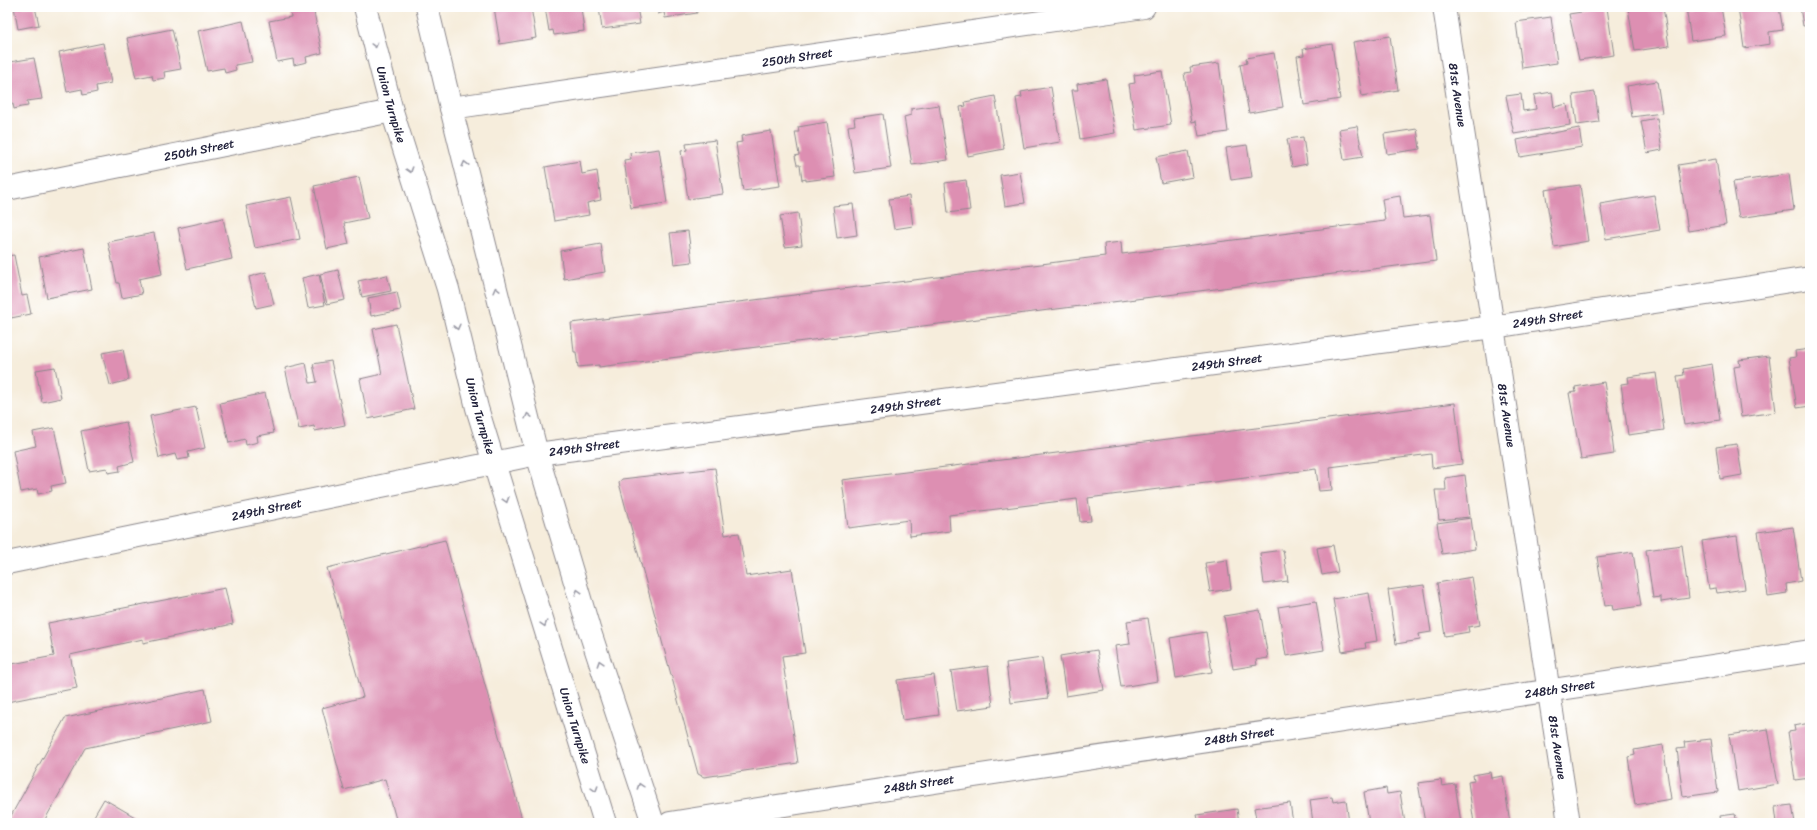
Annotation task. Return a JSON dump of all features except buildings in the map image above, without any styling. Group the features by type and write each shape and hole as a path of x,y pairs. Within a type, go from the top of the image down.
{"street":[{"name":"Union Turnpike","path":"365,7 392,111 448,289 478,408 606,823"},
{"path":"427,7 538,454 589,629 653,823"},
{"path":"431,7 437,47"},
{"name":"250th Street","path":"451,108 1144,7"},
{"name":"81st Avenue","path":"1444,7 1569,823"},
{"name":"250th Street","path":"7,189 392,111"},
{"name":"249th Street","path":"7,562 538,454 1493,327 1810,278"},
{"name":"248th Street","path":"670,823 837,796 1549,692 1810,651"}]}
